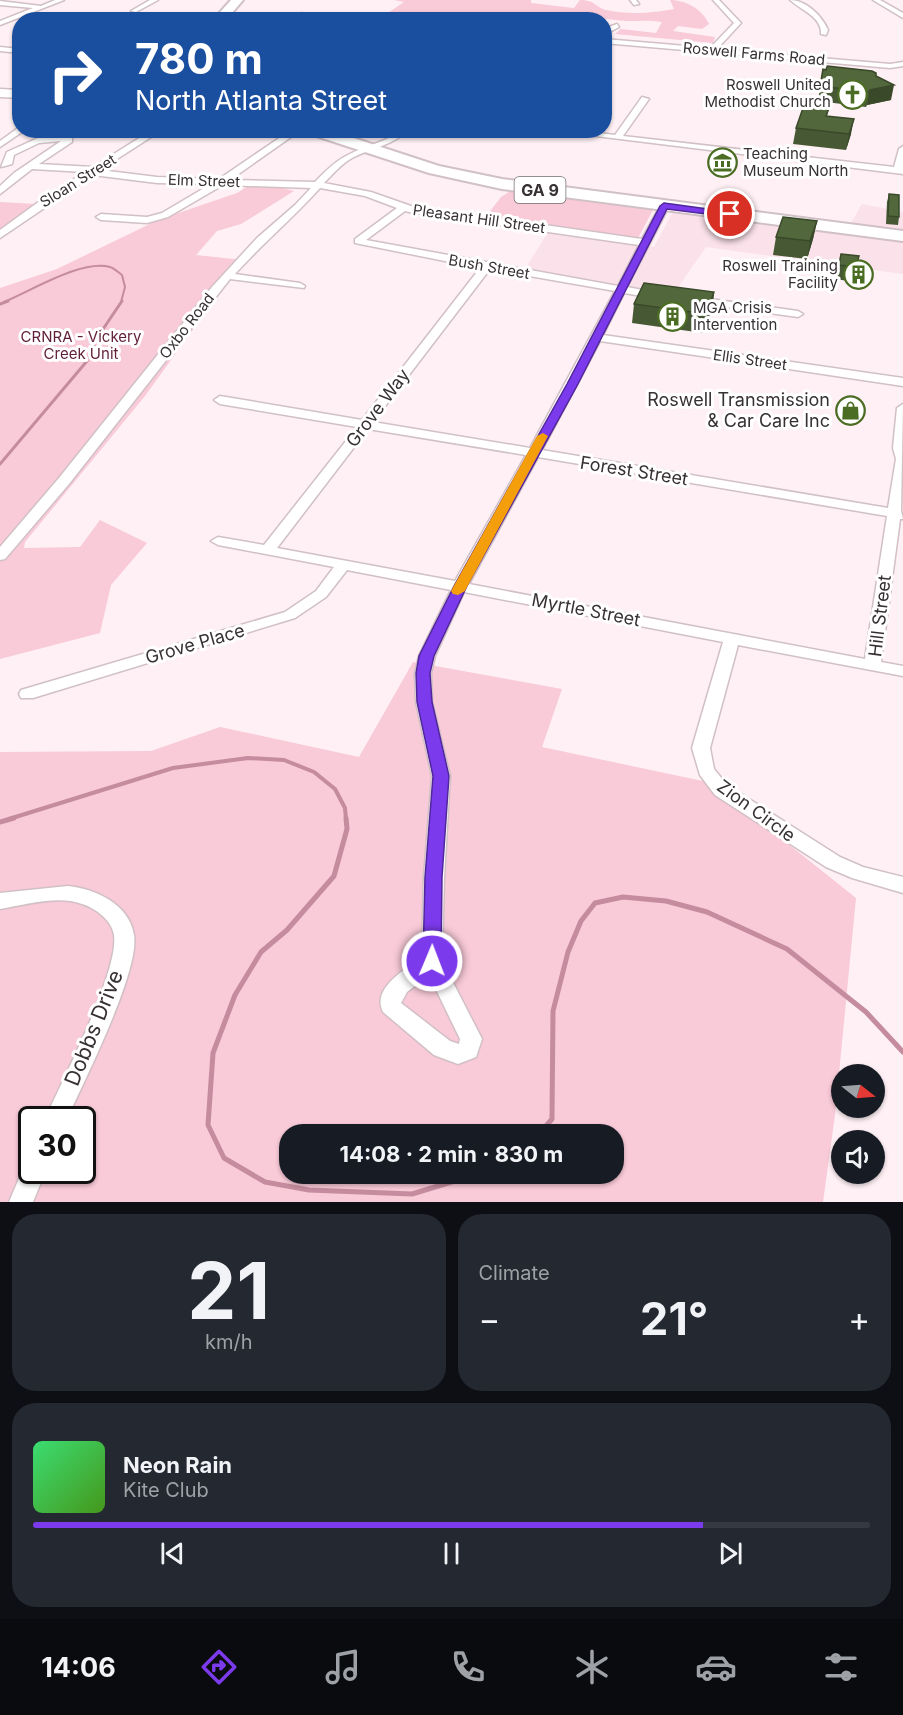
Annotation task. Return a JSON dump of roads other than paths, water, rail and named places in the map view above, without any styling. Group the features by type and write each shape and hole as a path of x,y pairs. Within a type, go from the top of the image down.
{"highway":[{"path":"216,12 226,0"},
{"path":"226,12 237,0"},
{"name":"GA 9","path":"338,138 435,170 487,182 903,236"}],"street":[{"path":"29,12 61,0"},
{"path":"134,11 154,0"},
{"path":"711,51 738,23 716,0"},
{"path":"793,0 820,19 825,30 824,34"},
{"path":"876,0 903,16"},
{"path":"0,3 42,7"},
{"path":"612,28 617,26"},
{"name":"Roswell Farms Road","path":"612,42 890,66 903,64"},
{"path":"617,138 645,99"},
{"path":"612,137 900,171 903,148"},
{"path":"0,190 69,140 50,138 31,141 10,154 9,162 2,165"},
{"name":"Sloan Street","path":"0,235 30,211 146,138"},
{"path":"101,217 153,219 171,212 221,182 285,138"},
{"name":"Oxbo Road","path":"0,556 64,481 228,276 260,240 298,207 316,185 340,162 394,138"},
{"name":"Elm Street","path":"2,165 94,171 157,180 316,185"},
{"name":"Pleasant Hill Street","path":"316,185 368,194 402,208 646,243"},
{"path":"432,961 434,877 441,776 424,702 423,673 426,656 460,586 597,338 664,206"},
{"name":"Bush Street","path":"402,208 358,241 665,297"},
{"name":"Grove Way","path":"268,550 487,266"},
{"path":"228,276 300,286"},
{"path":"688,300 798,315"},
{"name":"Ellis Street","path":"597,338 903,382"},
{"name":"Forest Street","path":"220,400 898,514"},
{"name":"Hill Street","path":"873,666 874,647 898,514 902,458 899,448 903,408"},
{"name":"Myrtle Street","path":"218,541 903,671"},
{"name":"Grove Place","path":"27,694 290,615 323,594 343,564"},
{"name":"Zion Circle","path":"731,638 730,651 701,748 706,771 721,790 833,862 859,873 903,885"},
{"name":"Dobbs Drive","path":"0,901 57,894 88,898 102,904 113,913 124,934 122,958 113,986 62,1106"},
{"path":"21,1202 28,1184"}],"waterway":[{"path":"4,302 57,277 99,266 112,268 122,275 125,287 121,302"},
{"path":"0,304 8,301"},
{"path":"0,464 87,361 97,338 122,301"},
{"path":"9,819 173,768 248,758 284,760 314,772 335,789 345,808 346,819"},
{"path":"0,822 14,818"},
{"path":"346,818 347,829 334,876 287,930 261,952 235,995 213,1053 208,1125 224,1158 265,1182 309,1190 412,1194 445,1184"},
{"path":"548,1124 552,1119 553,1011 568,952 581,921 595,903 623,897 666,901 707,912 787,949 866,1012 903,1052"}],"place":[{"name":"Roswell United Methodist Church","path":"852,94"},
{"name":"Teaching Museum North","path":"722,163"},
{"name":"Roswell Training Facility","path":"859,275"},
{"name":"MGA Crisis Intervention","path":"672,317"},
{"name":"Roswell Transmission & Car Care Inc","path":"851,410"}],"park label":[{"name":"CRNRA - Vickery Creek Unit","path":"81,346"}]}
